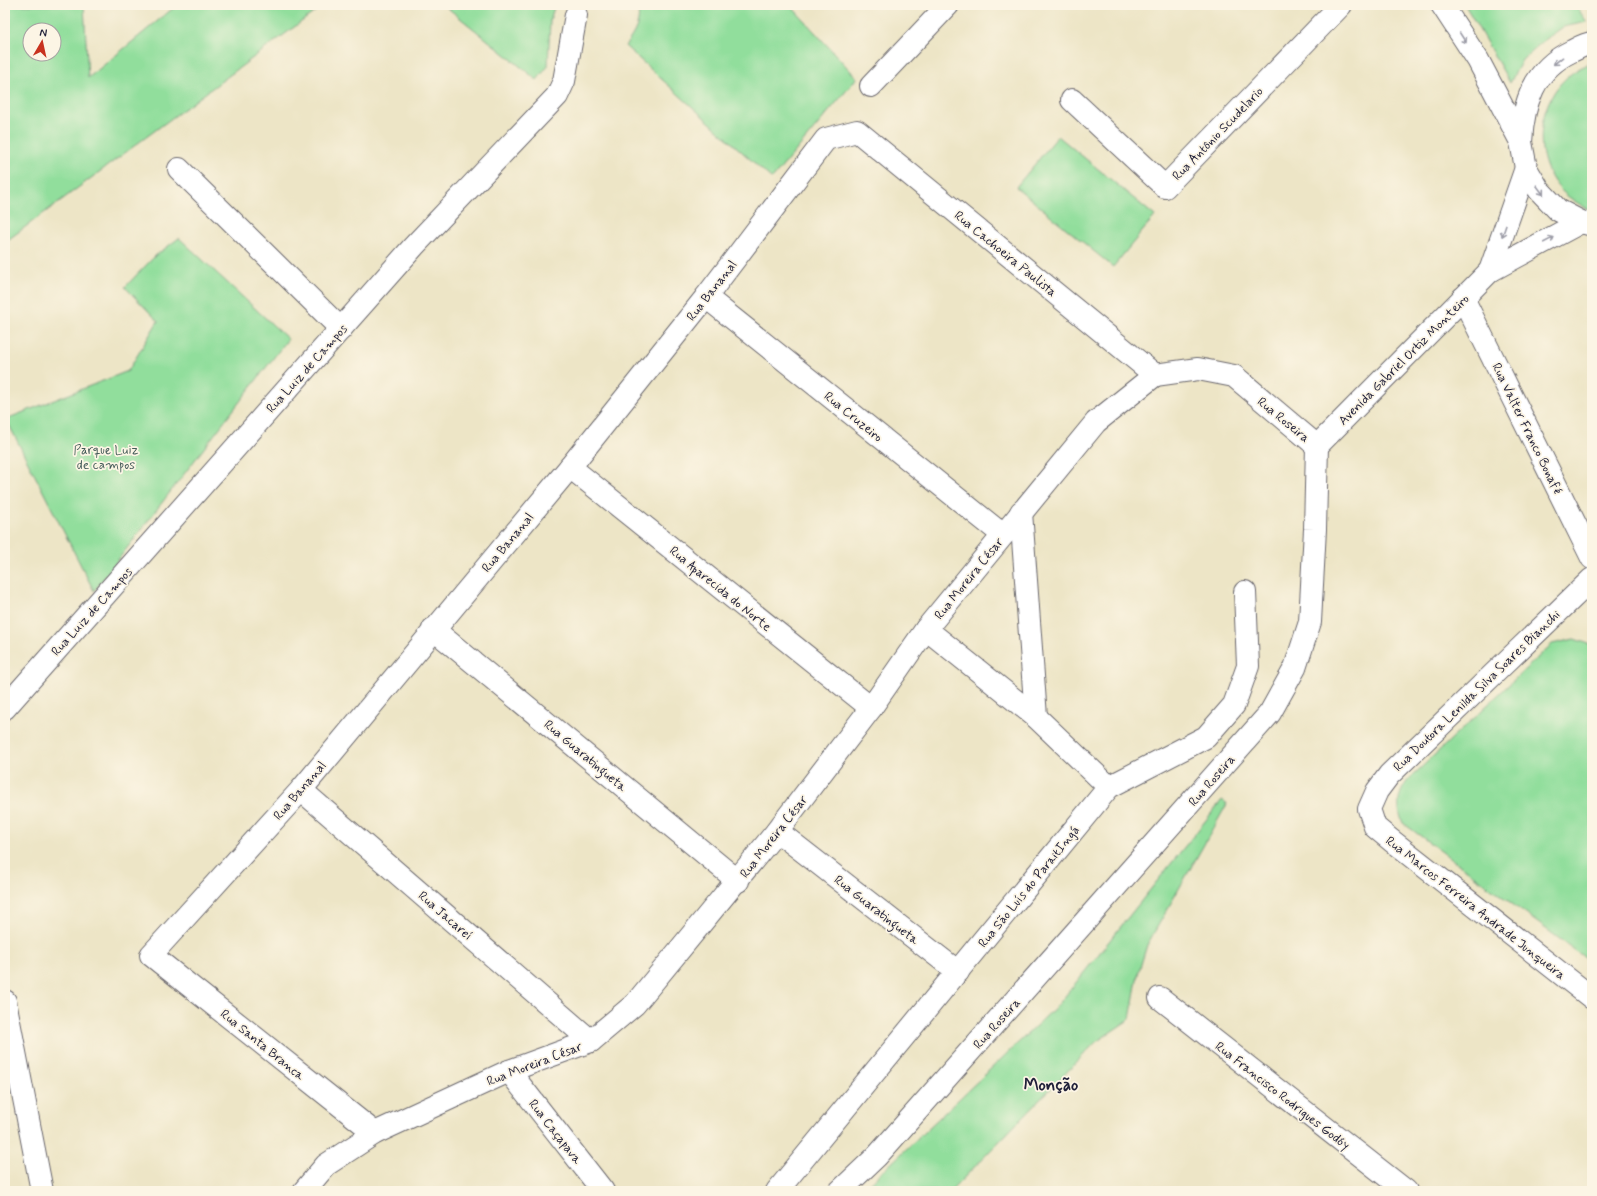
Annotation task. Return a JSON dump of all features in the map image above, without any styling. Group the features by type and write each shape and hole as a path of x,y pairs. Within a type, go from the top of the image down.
{"street":[{"path":"871,86 948,5"},
{"name":"Rua Antônio Scudelario","path":"1072,100 1165,187 1341,5"},
{"path":"1442,5 1478,60 1521,142"},
{"name":"Rua Luiz de Campos","path":"5,708 414,246 557,96 564,81 576,15"},
{"path":"1587,223 1558,210 1539,190 1526,168 1521,142 1522,116 1531,92 1545,71 1565,54 1592,43"},
{"name":"Rua Bananal","path":"152,955 301,790 433,629 570,467 706,297 826,139 857,132"},
{"name":"Rua Cachoeira Paulista","path":"857,132 1155,375"},
{"name":"Avenida Gabriel Ortiz Monteiro","path":"1490,272 1526,168"},
{"path":"179,170 341,329"},
{"name":"Avenida Gabriel Ortiz Monteiro","path":"1317,446 1490,272 1587,223"},
{"name":"Rua Cruzeiro","path":"706,297 1003,535"},
{"name":"Rua Valter Franco Bonafé","path":"1463,298 1592,558"},
{"name":"Rua Roseira","path":"840,1191 877,1156 1270,713 1295,668 1310,622 1315,529 1317,446 1234,376 1198,369 1155,375"},
{"name":"Rua Moreira César","path":"304,1191 326,1165 375,1133 509,1071 591,1041 635,1004 777,831 871,708 926,629 1021,512 1096,422 1155,375"},
{"name":"Rua Aparecida do Norte","path":"570,467 871,708"},
{"path":"1021,512 1036,717"},
{"name":"Rua Doutora Lenilda Silva Soares Bianchi","path":"1369,808 1377,791 1389,775 1592,578"},
{"name":"Rua São Luís do ParaitIngá","path":"777,1191 1109,787 1206,737 1234,705 1248,666 1245,592"},
{"name":"Rua Guaratingueta","path":"433,629 738,880"},
{"path":"926,629 1036,717 1109,787"},
{"name":"Rua Jacareí","path":"301,790 591,1041"},
{"name":"Rua Marcos Ferreira Andrade Junqueira","path":"1369,808 1375,827 1592,998"},
{"name":"Rua Guaratingueta","path":"777,831 958,972"},
{"name":"Rua Santa Branca","path":"152,955 375,1133"},
{"name":"Rua Francisco Rodrigues Godóy","path":"1160,998 1406,1191"},
{"path":"5,1001 42,1191"},
{"name":"Rua Caçapava","path":"509,1071 603,1191"}],"green space":[{"path":"5,5 84,5 88,78 177,5 324,5 5,242"},
{"path":"444,5 555,5 550,20 548,66 537,80"},
{"path":"636,5 790,5 857,78 772,179 625,46 632,37 638,21 638,11"},
{"path":"1465,5 1575,5 1587,22 1563,27 1542,42 1522,60 1510,83"},
{"path":"1592,63 1592,210 1573,200 1557,186 1547,168 1542,147 1542,126 1547,106 1558,88 1572,73"},
{"path":"1058,136 1155,216 1113,267 1016,187"},
{"name":"Parque Luiz de campos","path":"179,238 288,339 94,591 6,419 128,371 158,321 125,287 155,256"},
{"path":"1574,639 1592,645 1592,963 1403,823 1399,812 1400,796 1404,785 1408,780 1552,644"},
{"path":"1222,800 1227,804 1147,945 1138,974 1130,1019 1096,1042 951,1191 862,1191 1058,1005"}],"district":[{"name":"Monção","path":"1051,1084"}]}
